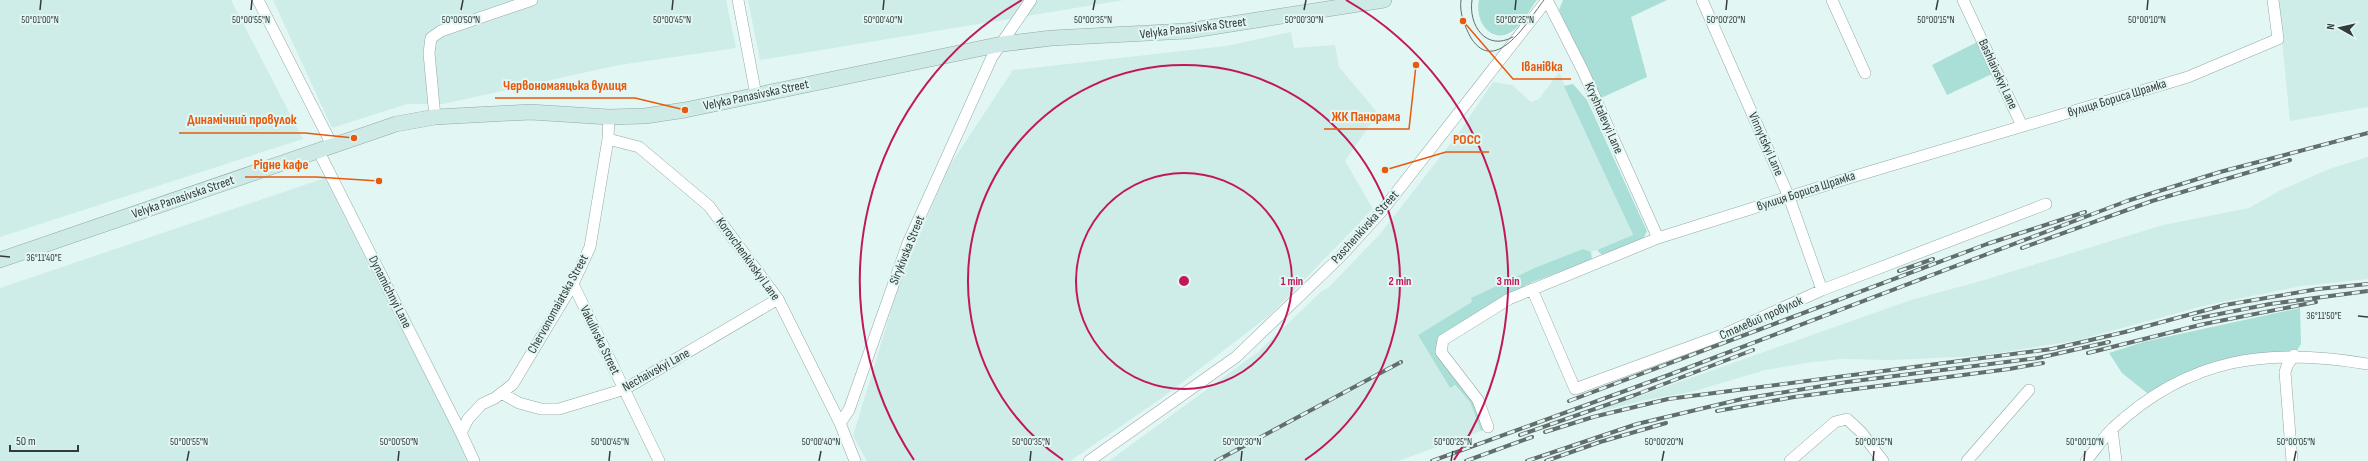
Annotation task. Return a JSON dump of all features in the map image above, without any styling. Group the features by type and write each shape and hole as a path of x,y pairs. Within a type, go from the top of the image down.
{"street":[{"name":"Dynamichnyi Lane","path":"258,0 325,148 461,433"},
{"path":"435,117 429,53 431,38 441,31 532,0"},
{"path":"738,0 756,95"},
{"name":"Sirykivska Street","path":"840,423 849,410 908,244 992,57 1031,0"},
{"name":"Velyka Panasivska Street","path":"0,260 396,124 435,117 530,112 609,117 645,116 756,95 1002,44 1052,38 1187,31 1384,0"},
{"name":"Kryshtalevyi Lane","path":"1547,0 1583,71 1658,238"},
{"name":"Paschenkivska Street","path":"1089,461 1236,357 1340,257 1381,212 1547,0"},
{"name":"Vinnytskyi Lane","path":"1702,0 1789,197 1822,290"},
{"path":"1832,0 1865,73"},
{"name":"Bashlaivskyi Lane","path":"1963,0 2022,126"},
{"name":"вулиця Бориса Шрамка","path":"1488,427 1478,400 1442,352 1443,340 1509,299 1658,238 2022,126 2188,77 2278,39 2273,0"},
{"name":"Chervonomaiatska Street","path":"461,433 468,419 482,404 513,384 573,284 590,247 608,139 609,117"},
{"name":"Korovchenkivskyi Lane","path":"608,139 639,147 709,206 778,299 840,423"},
{"name":"Сталевий провулок","path":"1532,290 1575,389 1725,334 1822,290 2046,204"},
{"name":"Vakulivska Street","path":"573,284 659,461"},
{"name":"Nechaivskyi Lane","path":"501,393 519,403 541,409 559,409 625,390 778,299"},
{"path":"2292,461 2286,372 2287,366 2294,355"},
{"path":"2086,461 2112,429 2141,404 2174,383 2224,364 2246,359 2294,355 2368,364"},
{"path":"1967,461 2029,390"},
{"path":"1790,461 1835,422 1847,419 1861,432 1883,461"},
{"path":"840,423 855,461"},
{"path":"2112,429 2116,461"},
{"path":"461,433 474,461"}],"shaded area":[{"path":"0,0 231,0 303,139 0,237"},
{"path":"273,0 726,0 736,48 619,65 443,104 407,104 332,128"},
{"path":"748,0 1124,0 760,60"},
{"path":"2278,0 2368,0 2368,107 2290,121"},
{"path":"1291,32 1294,48 1335,45 1339,67 1378,113 1345,161 1373,209 1271,314 1162,398 1070,461 867,461 853,436 899,284 948,168 1013,70 1226,46"},
{"path":"1559,72 1633,236 1591,252 1583,249 1472,302 1418,335 1450,388 1454,385 1470,402 1481,431 1398,461 1109,461 1258,352 1322,291 1328,288 1380,234 1458,134 1493,82 1512,85 1531,102 1539,99"},
{"path":"2368,157 2368,279 2301,286 2207,305 2074,341 1978,356 1891,360 1842,359 1812,362 1765,370 1695,391 1640,401 1603,411 1602,407 1634,398 1911,300 1981,281 2163,225 2249,208 2279,191 2329,169"},
{"path":"325,178 469,461 0,461 0,288"}],"green space":[{"path":"1479,0 1537,0 1514,30 1506,34 1499,35 1492,34 1482,23 1479,16"},
{"path":"1563,0 1667,0 1631,17 1647,77 1601,98 1559,10"},
{"path":"1979,41 1994,73 1947,95 1932,65"},
{"path":"1573,84 1587,100 1647,231 1643,239 1603,256 1597,250 1633,235 1564,86"},
{"path":"1583,249 1591,252 1592,260 1530,283 1440,339 1477,401 1486,429 1481,431 1470,402 1455,385 1450,388 1418,335 1472,302 1471,298 1537,267"},
{"path":"2300,308 2301,344 2294,355 2246,359 2152,397 2122,373 2109,353 2143,342"}],"tram line":[{"path":"1461,0 1462,15 1471,38 1481,48 1491,51 1501,48 1511,41 1521,31 1544,0"},
{"path":"1472,0 1473,18 1476,27 1481,34 1495,41 1503,41 1513,37"}],"railway":[{"path":"1432,461 1666,376 2127,201 2220,172 2368,133"},
{"path":"2022,248 2152,201 2290,160"},
{"path":"1569,401 1987,244 2085,212"},
{"path":"1899,271 1933,259"},
{"path":"1545,432 1593,417 1668,399 2052,349 2125,332 2225,305 2318,289 2368,284"},
{"path":"2194,319 2270,304 2368,291"},
{"path":"2088,353 2204,324 2316,302"},
{"path":"1527,461 1637,424 1742,399 1847,382 2038,358 2109,342"},
{"path":"1520,435 1635,395 1753,350"},
{"path":"1216,461 1401,362"},
{"path":"1717,411 1794,397 2009,369 2043,363"},
{"path":"1546,461 1600,442 1666,423"},
{"path":"1466,461 1532,437"}],"place":[{"name":"Іванівка","path":"1463,21"},
{"name":"ЖК Панорама","path":"1416,65"},
{"name":"Червономаяцька вулиця","path":"685,110"},
{"name":"Динамічний провулок","path":"354,138"},
{"name":"РОСС","path":"1385,170"},
{"name":"Рідне кафе","path":"379,181"}]}
